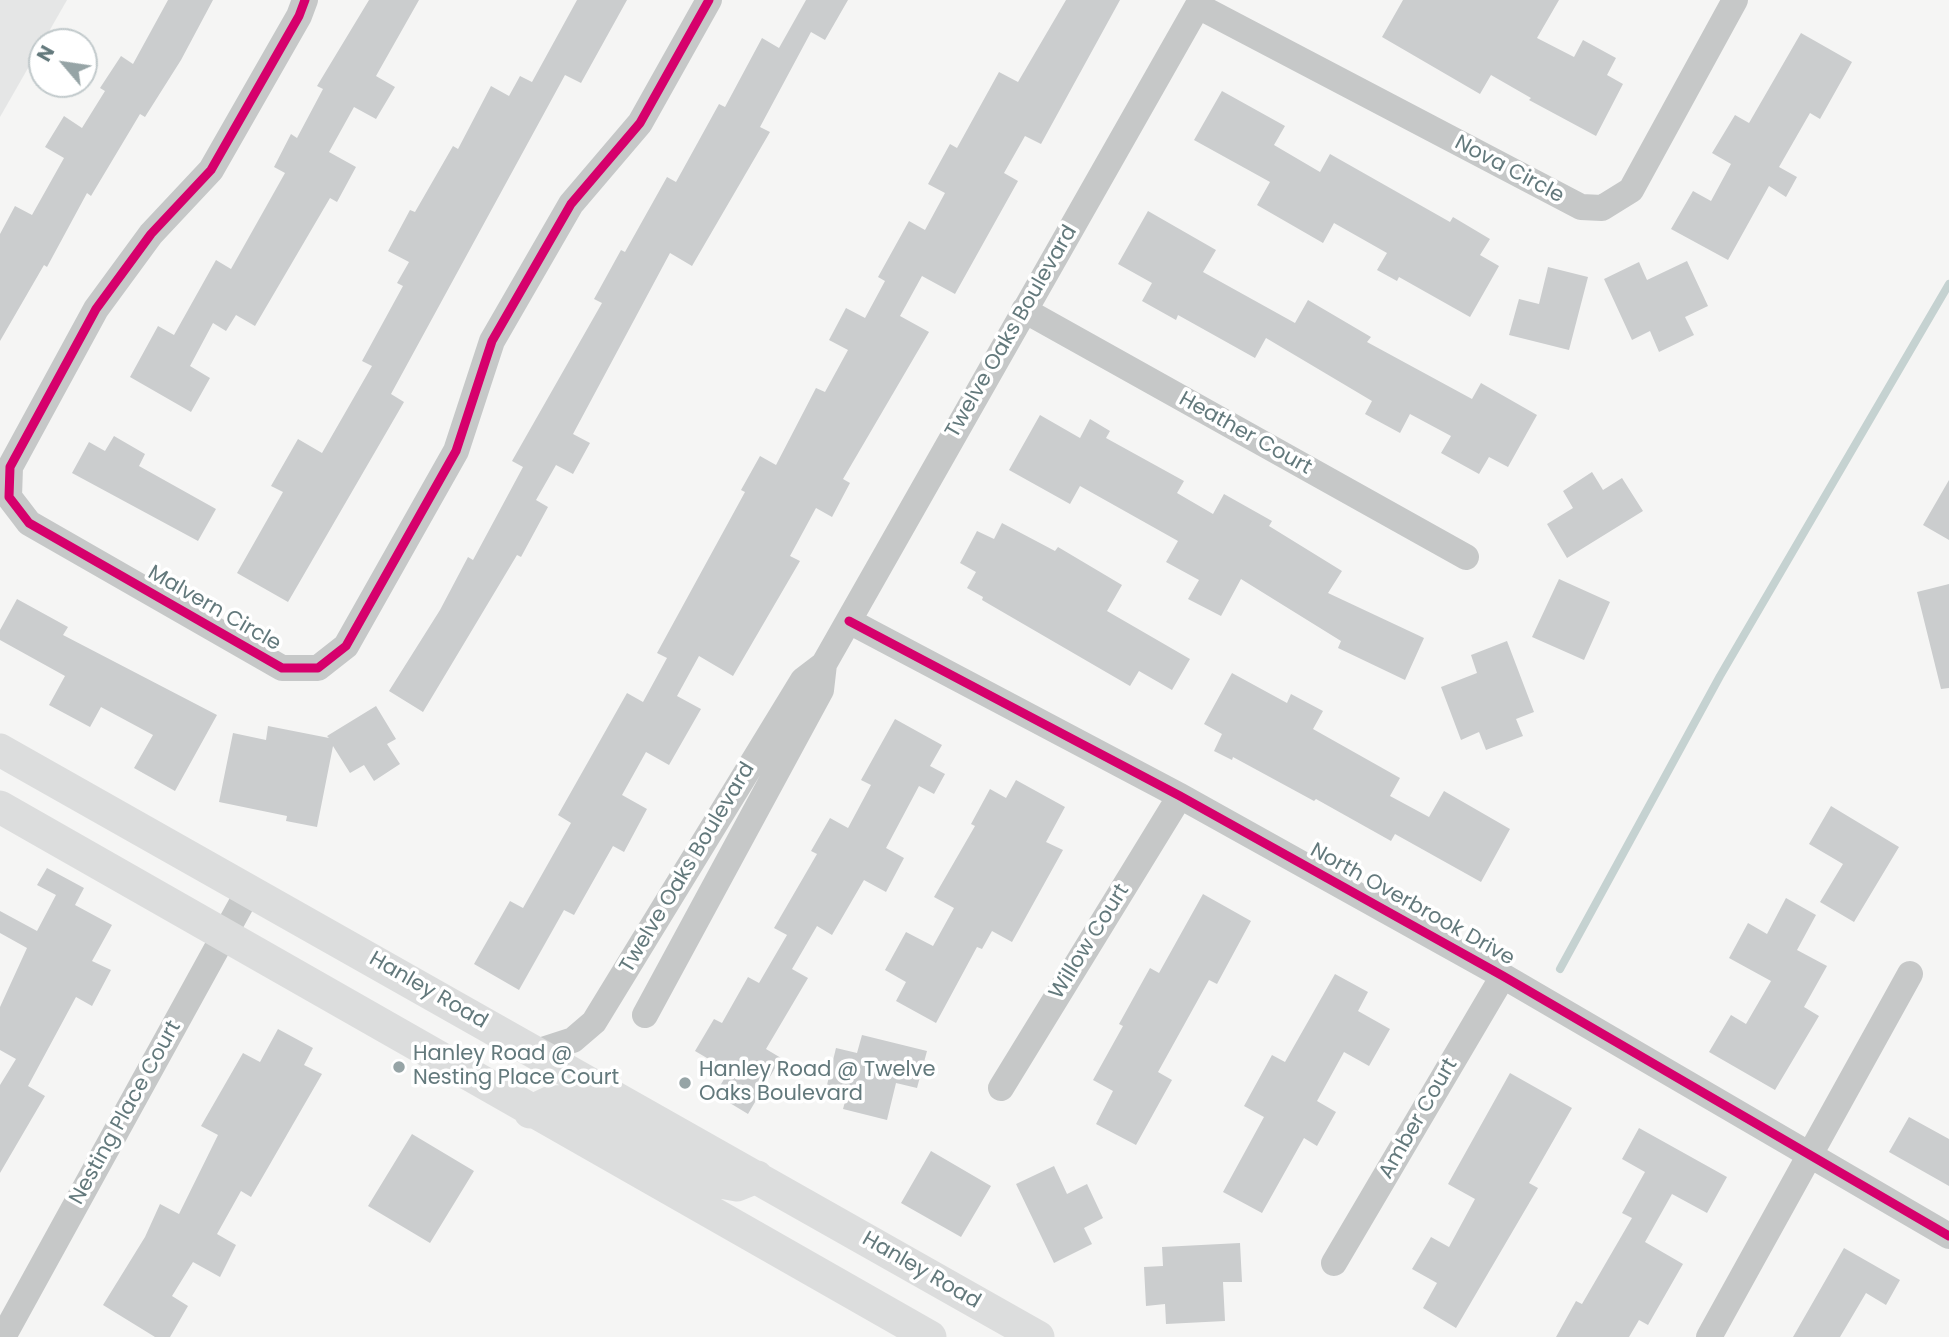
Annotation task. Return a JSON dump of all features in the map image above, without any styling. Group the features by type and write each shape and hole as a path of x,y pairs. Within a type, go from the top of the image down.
{"main road":[{"name":"Hanley Road","path":"0,750 1038,1337"},
{"path":"0,807 225,933 530,1112 930,1337"},
{"path":"530,1112 551,1102 570,1101 715,1181 737,1185 757,1177"}],"street":[{"name":"Malvern Circle","path":"305,0 299,16 211,170 151,234 96,309 10,467 9,496 29,523 282,668 318,668 346,646 456,451 492,341 572,204 640,123 709,0"},
{"name":"Nova Circle","path":"1199,3 1581,207 1602,208 1631,190 1735,0"},
{"name":"Twelve Oaks Boulevard","path":"536,1052 573,1040 594,1022 803,680 824,664 1199,3"},
{"name":"Heather Court","path":"1024,310 1466,557"},
{"name":"North Overbrook Drive","path":"849,621 1180,796 1503,976 1949,1236"},
{"name":"Twelve Oaks Boulevard","path":"645,1015 821,690 824,664"},
{"name":"Willow Court","path":"1000,1088 1180,796"},
{"name":"Nesting Place Court","path":"3,1337 249,890"},
{"path":"644,939 677,958"},
{"path":"1709,1337 1910,974"},
{"name":"Amber Court","path":"1335,1263 1503,976"}],"shaded area":[{"path":"0,0 67,0 51,28 28,28 28,68 0,117"}],"building":[{"path":"168,0 213,0 181,60 145,117 140,114 91,196 87,193 47,267 44,265 0,341 0,234 15,206 32,215 64,158 45,147 64,116 82,128 105,91 100,88 121,56 133,64"},
{"path":"369,0 419,0 376,76 395,87 376,119 354,107 329,152 356,167 337,202 330,198 255,326 236,315 226,331 213,323 190,366 210,378 191,412 130,377 158,326 174,335 216,260 231,269 285,173 274,167 291,134 297,138 323,89 317,86"},
{"path":"577,0 627,0 581,83 565,75 391,394 404,402 288,602 237,573 283,492 271,486 298,439 322,453 372,366 362,361 403,286 397,283 409,262 388,251 410,210 415,212 453,146 458,149 491,86 509,96 520,76 532,82"},
{"path":"806,0 848,0 825,40 811,32 760,127 770,132 692,266 670,253 573,434 590,443 573,474 556,465 536,500 548,507 521,557 517,555 423,712 389,691 440,610 468,557 473,560 523,467 512,461 602,303 594,299 621,250 625,252 667,177 676,182 719,104 725,107 762,38 779,48"},
{"path":"1066,0 1120,0 1041,144 1025,136 1004,173 1018,181 955,294 922,276 900,316 929,332 843,479 850,483 832,517 816,508 790,556 800,561 733,676 699,656 677,696 701,709 669,765 646,752 622,795 647,809 624,852 613,846 574,915 564,910 519,990 474,964 510,901 523,908 571,823 558,815 627,693 643,702 667,658 657,653 745,492 741,490 760,456 776,465 816,388 825,392 848,350 829,340 846,308 865,318 885,281 878,277 909,221 925,230 945,193 928,184 950,144 957,148 999,72 1018,82"},
{"path":"1403,0 1559,0 1537,38 1574,57 1583,40 1616,58 1607,75 1623,84 1596,136 1529,100 1531,98 1491,75 1480,94 1382,37"},
{"path":"1801,33 1852,62 1820,119 1810,113 1779,167 1797,177 1786,197 1769,186 1728,260 1671,229 1693,191 1711,201 1731,164 1712,153 1735,115 1749,123"},
{"path":"1222,91 1285,126 1274,145 1320,172 1330,154 1450,222 1453,217 1490,239 1480,255 1499,266 1470,317 1399,277 1397,281 1377,270 1387,253 1334,223 1323,243 1257,205 1270,182 1194,140"},
{"path":"1148,211 1216,250 1203,272 1295,323 1308,300 1371,337 1367,342 1472,399 1481,383 1537,415 1508,467 1489,457 1479,474 1441,453 1451,436 1410,414 1400,433 1365,414 1372,401 1266,338 1255,358 1178,315 1176,320 1142,301 1152,283 1118,264"},
{"path":"1687,261 1708,306 1685,317 1694,335 1659,352 1650,331 1632,340 1604,279 1639,262 1647,280"},
{"path":"1548,267 1588,277 1569,350 1509,335 1519,299 1539,304"},
{"path":"1040,415 1080,438 1090,419 1110,431 1106,438 1184,481 1177,493 1213,514 1224,494 1272,521 1269,526 1342,571 1328,593 1424,638 1405,680 1338,648 1341,641 1241,579 1221,616 1188,599 1199,580 1166,562 1178,541 1080,486 1070,504 1009,470"},
{"path":"114,436 145,454 139,466 216,509 198,541 72,473 89,442 105,451"},
{"path":"1592,472 1603,490 1622,478 1643,511 1567,558 1547,524 1573,508 1563,491"},
{"path":"1949,480 1949,540 1923,525"},
{"path":"1002,523 1055,551 1058,547 1122,585 1107,611 1190,659 1172,690 1139,671 1130,686 982,600 983,597 967,588 976,572 960,563 977,531 994,539"},
{"path":"1559,579 1610,602 1584,660 1532,637"},
{"path":"1949,584 1949,688 1941,689 1917,592"},
{"path":"17,599 68,627 63,635 217,715 175,791 134,768 153,735 101,707 90,727 49,705 65,676 0,640 0,630"},
{"path":"1507,641 1534,712 1516,719 1523,736 1486,750 1479,732 1461,740 1441,687 1477,673 1471,655"},
{"path":"1232,673 1287,703 1291,694 1323,711 1313,729 1400,778 1390,796 1429,817 1444,791 1510,829 1481,882 1395,834 1391,841 1316,799 1314,801 1233,757 1232,760 1214,751 1222,734 1204,724"},
{"path":"376,706 396,739 387,744 400,764 374,781 364,765 350,773 333,746 317,827 286,821 287,816 219,802 233,733 266,740 268,726 329,738 327,736"},
{"path":"895,719 942,745 930,766 945,774 934,794 919,786 886,848 904,858 886,892 864,880 832,935 817,926 792,969 808,978 766,1049 781,1058 748,1114 715,1094 729,1071 695,1051 714,1019 722,1023 748,977 759,983 787,935 774,928 817,854 811,851 830,818 848,828 871,785 861,780"},
{"path":"1016,780 1065,807 1046,842 1063,850 1012,942 992,931 982,949 977,947 936,1023 896,1001 906,982 885,970 906,932 933,946 954,908 934,897 975,826 971,824 990,789 1006,798"},
{"path":"1831,806 1899,847 1854,922 1820,902 1843,864 1809,844"},
{"path":"47,868 84,888 75,905 112,925 92,961 111,970 92,1006 76,997 28,1086 45,1096 0,1173 0,1085 16,1059 0,1050 0,1007 27,948 0,933 0,911 37,931 56,895 37,885"},
{"path":"1203,894 1251,921 1217,984 1209,980 1158,1072 1172,1080 1136,1145 1096,1124 1113,1091 1093,1080 1123,1026 1119,1024 1150,968 1159,973"},
{"path":"1786,898 1816,915 1797,950 1827,966 1804,1007 1819,1016 1775,1090 1709,1052 1731,1015 1746,1024 1771,981 1729,958 1748,923 1767,934"},
{"path":"1335,974 1368,992 1358,1011 1390,1029 1369,1066 1344,1052 1317,1101 1336,1112 1317,1146 1304,1138 1262,1213 1223,1192 1264,1117 1244,1106 1272,1055 1285,1062"},
{"path":"278,1029 313,1048 304,1065 322,1074 251,1197 241,1191 217,1234 236,1245 220,1277 193,1262 172,1296 188,1306 170,1337 155,1337 103,1305 145,1237 160,1204 179,1214 218,1135 201,1126 243,1053 260,1062"},
{"path":"862,1035 927,1051 917,1088 896,1083 887,1120 843,1109 848,1091 827,1085 836,1048 857,1053"},
{"path":"1510,1073 1572,1108 1529,1183 1538,1188 1456,1328 1423,1308 1437,1283 1412,1269 1431,1237 1449,1247 1475,1199 1448,1184"},
{"path":"1909,1117 1949,1139 1949,1186 1889,1152"},
{"path":"1639,1128 1727,1177 1707,1213 1672,1194 1645,1242 1683,1264 1648,1325 1639,1320 1629,1337 1556,1337 1576,1301 1582,1304 1632,1218 1622,1213 1645,1172 1622,1159"},
{"path":"412,1134 474,1171 430,1243 368,1206"},
{"path":"931,1151 991,1186 961,1237 901,1203"},
{"path":"1054,1166 1067,1194 1087,1184 1103,1218 1084,1228 1092,1244 1054,1263 1016,1184"},
{"path":"1240,1243 1242,1282 1223,1282 1225,1321 1166,1324 1165,1304 1146,1306 1144,1267 1163,1266 1162,1247"},
{"path":"1844,1248 1900,1280 1886,1305 1866,1293 1840,1337 1793,1337"}],"waterway":[{"path":"1560,969 1720,676 1949,284"}],"cycle path":[{"path":"305,0 299,16 211,170 151,234 96,309 10,467 9,497 29,523 282,668 318,668 346,646 456,451 492,341 571,204 640,123 709,0"},
{"path":"849,621 1180,796 1503,976 1949,1236"}],"place":[{"name":"Hanley Road @ Nesting Place Court","path":"399,1067"},
{"name":"Hanley Road @ Twelve Oaks Boulevard","path":"685,1083"}]}
